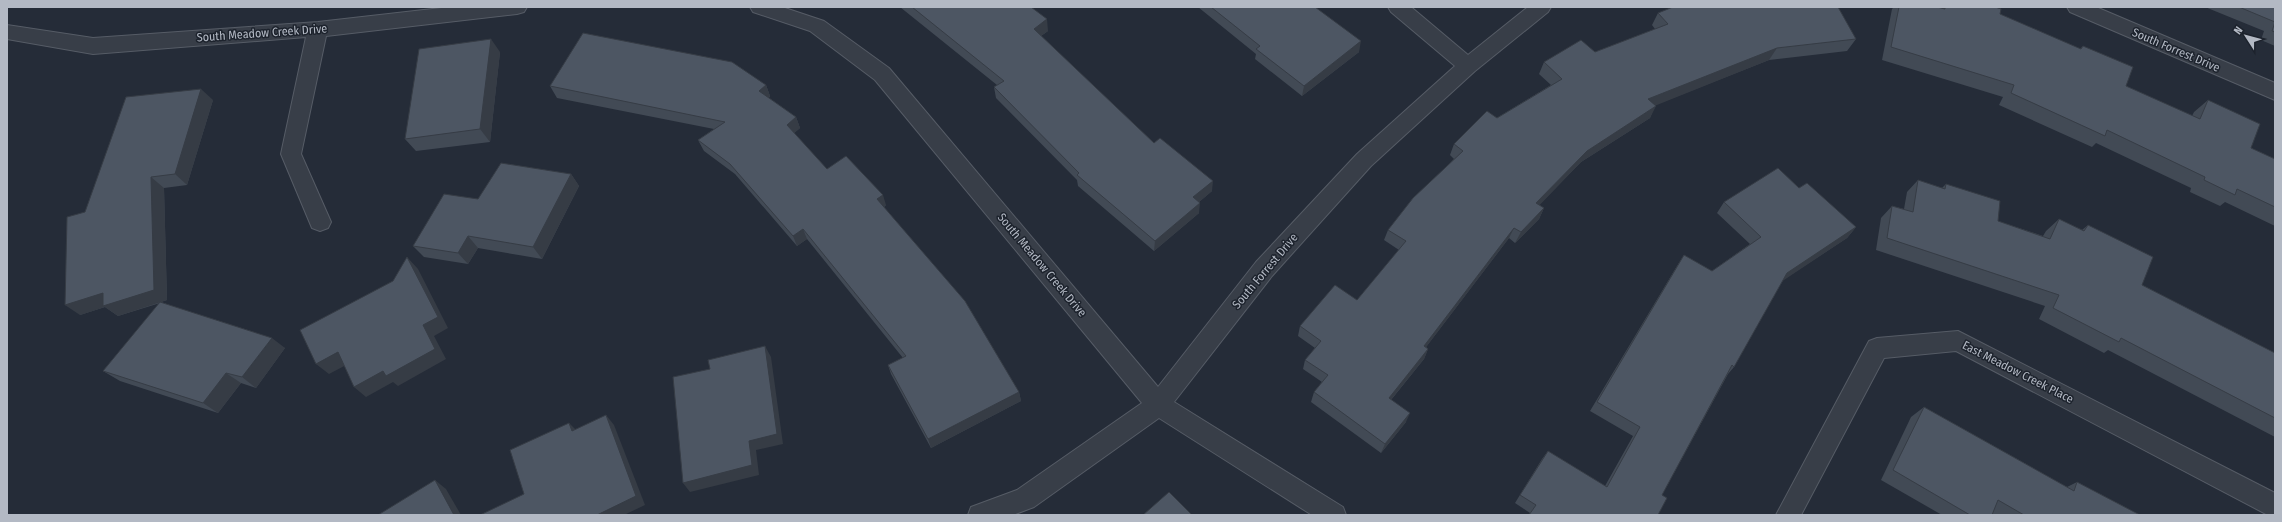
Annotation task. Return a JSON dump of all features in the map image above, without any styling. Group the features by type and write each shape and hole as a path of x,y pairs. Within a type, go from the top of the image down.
{"street":[{"name":"South Meadow Creek Drive","path":"7,32 93,46 318,29 517,7"},
{"name":"South Meadow Creek Drive","path":"760,7 817,26 882,74 1158,405 1334,515"},
{"path":"1398,7 1468,66"},
{"name":"South Forrest Drive","path":"980,515 1025,499 1158,405 1264,269 1364,160 1468,66 1541,7"},
{"name":"South Forrest Drive","path":"2077,7 2275,92"},
{"path":"318,29 291,154 320,222"},
{"name":"East Meadow Creek Place","path":"1788,515 1877,348 1958,341 2275,506"}],"building":[{"path":"912,7 1031,7 1047,19 1034,29 1154,143 1160,138 1213,181 1193,197 1200,203 1155,241 1077,175 1079,173 994,87 1004,81"},
{"path":"1211,7 1315,7 1361,41 1304,86 1256,49 1260,46"},
{"path":"1673,7 1838,7 1856,39 1777,48 1648,99 1656,106 1587,151 1536,203 1544,208 1521,232 1514,228 1424,346 1428,349 1389,398 1410,413 1385,444 1314,392 1328,375 1305,360 1321,341 1300,326 1335,285 1357,300 1406,241 1388,230 1413,198 1463,151 1454,144 1487,111 1497,118 1562,79 1544,62 1581,40 1595,52 1668,24 1658,13"},
{"path":"1899,7 1937,7 1945,9 1945,7 1995,7 2001,9 2000,14 2081,49 2083,46 2133,67 2126,86 2200,119 2208,100 2260,124 2251,148 2275,159 2275,207 2237,189 2235,195 2204,180 2205,177 2107,130 2105,136 2011,93 2014,85 1891,47"},
{"path":"2239,7 2275,7 2275,22"},
{"path":"2275,22 2275,32 2272,31"},
{"path":"583,33 732,62 766,85 759,91 796,117 787,125 827,169 846,156 883,195 877,199 965,301 1019,392 928,439 888,365 906,356 803,229 793,236 730,164 698,140 725,122 550,86"},
{"path":"491,39 480,129 405,139 419,49"},
{"path":"201,89 175,174 151,177 154,290 103,306 103,293 65,305 67,217 85,212 126,97"},
{"path":"501,163 571,174 533,247 468,236 458,253 413,246 444,194 478,199"},
{"path":"1778,168 1799,188 1807,183 1856,227 1787,273 1734,367 1732,365 1662,495 1667,498 1658,515 1529,515 1536,505 1520,495 1548,451 1607,487 1640,427 1597,402 1684,255 1712,271 1761,237 1724,202"},
{"path":"1918,180 1945,189 1946,184 2000,201 1998,221 2050,239 2059,219 2084,231 2088,225 2153,257 2142,285 2275,353 2275,418 2121,338 2119,342 2053,308 2059,295 1887,238 1892,206 1913,212"},
{"path":"407,257 438,317 423,325 435,349 386,376 383,371 354,387 338,352 316,364 300,330 393,281"},
{"path":"160,302 272,338 242,377 226,373 203,403 103,371"},
{"path":"765,346 777,434 749,441 752,465 683,483 673,377 710,369 708,360"},
{"path":"1924,407 2074,491 2077,482 2140,515 2024,515 1998,500 1992,515 1970,515 1893,470"},
{"path":"606,415 636,496 597,515 480,515 524,494 510,450 569,423 572,431"},
{"path":"435,480 454,515 378,515"},
{"path":"1169,492 1192,515 1143,515"}]}
